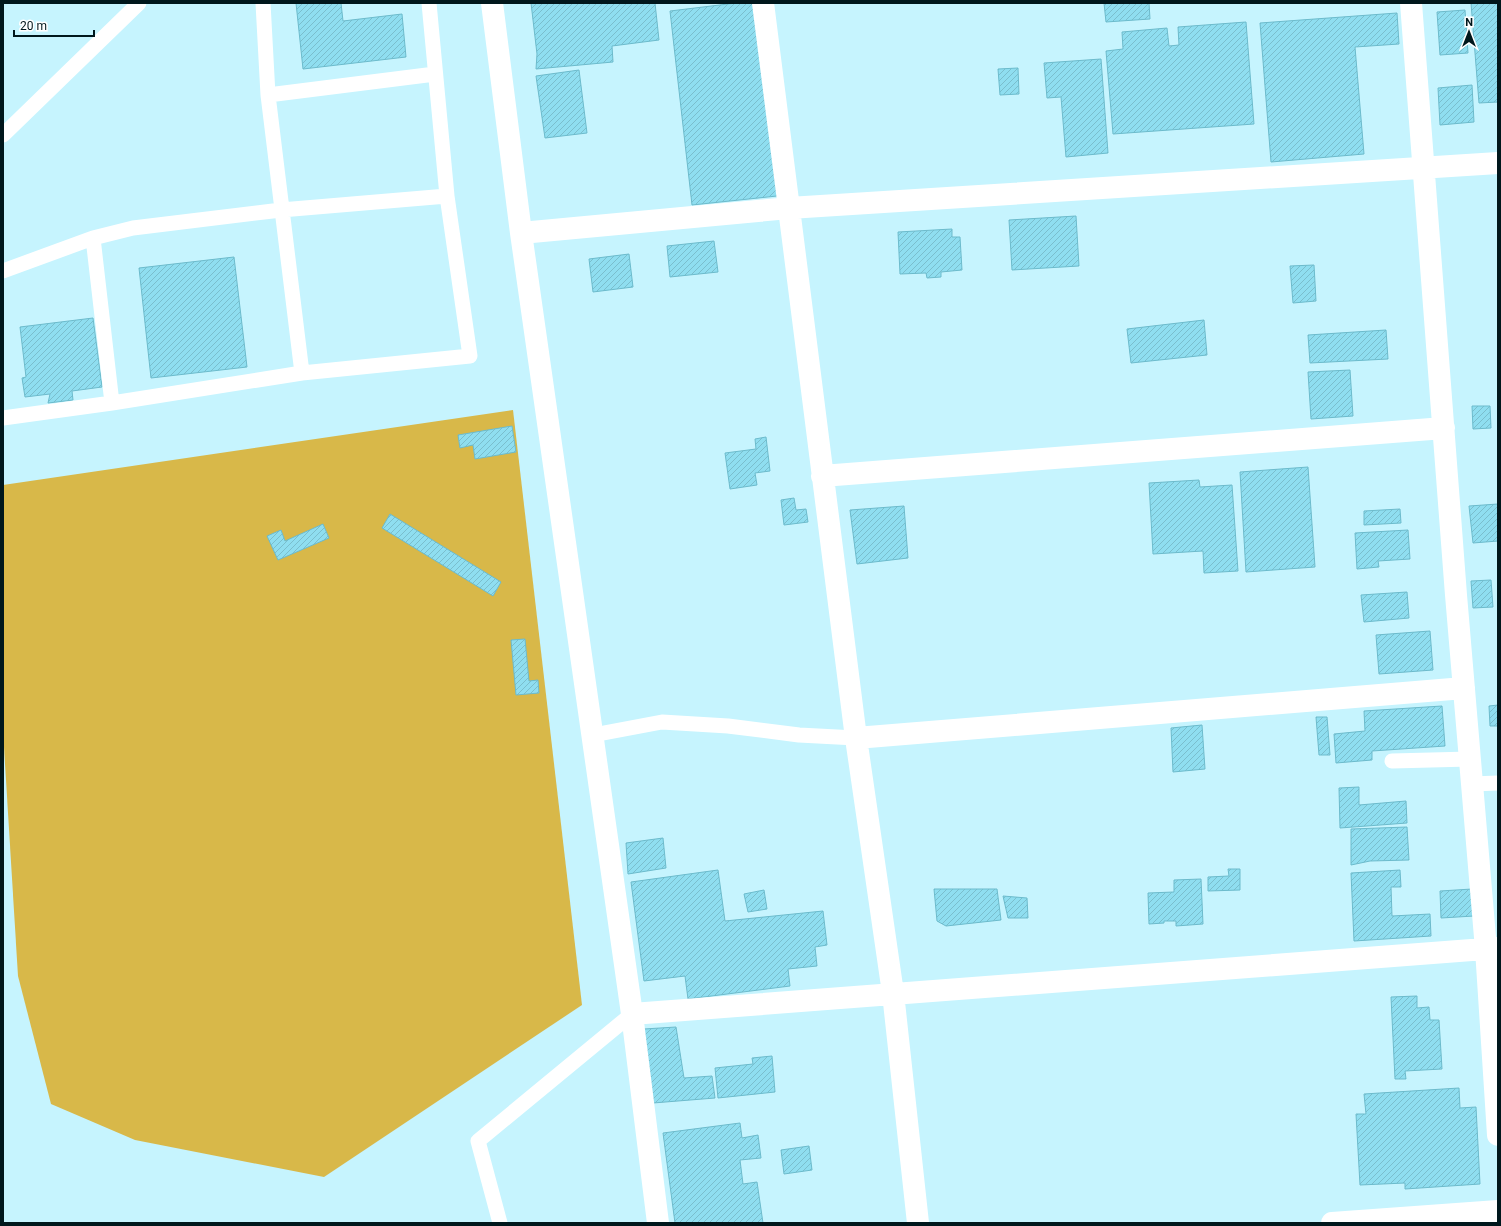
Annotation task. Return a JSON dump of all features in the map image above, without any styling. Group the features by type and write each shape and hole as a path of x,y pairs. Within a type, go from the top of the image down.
{"street":[{"path":"492,3 521,233 632,1014 658,1223"},
{"path":"763,3 856,738 894,993 918,1223"},
{"path":"1411,3 1472,784 1492,949 1498,1135"},
{"path":"521,233 789,208 1498,163"},
{"path":"822,476 1444,428"},
{"path":"856,738 1464,688"},
{"path":"632,1014 1492,949"},
{"path":"1332,1223 1498,1211"}],"lane":[{"path":"3,134 139,3"},
{"path":"263,3 268,95 302,373"},
{"path":"3,418 112,403 302,373 470,356 447,196 429,3"},
{"path":"268,95 435,74"},
{"path":"3,271 93,238 133,228 281,210 447,196"},
{"path":"93,238 112,403"},
{"path":"592,735 662,722 728,726 799,735 856,738"},
{"path":"1392,761 1470,759"},
{"path":"1472,784 1498,783"},
{"path":"500,1223 478,1141 632,1014"}],"shaded area":[{"path":"513,410 582,1005 324,1177 135,1140 51,1104 18,976 3,731 3,485"}],"building":[{"path":"296,3 341,3 343,21 402,14 406,57 303,69"},
{"path":"531,3 655,3 659,40 612,46 613,62 536,69 537,54"},
{"path":"736,3 755,3 777,196 692,205 670,11"},
{"path":"1104,3 1149,3 1150,19 1106,22"},
{"path":"1471,3 1498,3 1498,102 1479,103"},
{"path":"1465,10 1468,53 1440,55 1437,12"},
{"path":"1397,13 1399,44 1355,47 1364,154 1271,162 1260,23"},
{"path":"1246,22 1254,124 1113,134 1106,51 1123,49 1122,32 1167,28 1169,46 1179,45 1178,27"},
{"path":"1101,59 1108,153 1066,157 1061,97 1047,98 1044,63"},
{"path":"1018,68 1019,94 1000,95 998,69"},
{"path":"579,70 587,133 545,138 536,76"},
{"path":"1472,85 1474,122 1440,125 1438,88"},
{"path":"1076,216 1079,266 1012,270 1009,220"},
{"path":"952,229 952,237 960,237 962,270 941,272 941,277 927,278 926,273 900,274 898,232"},
{"path":"714,241 718,272 670,277 667,246"},
{"path":"629,254 633,287 593,292 589,259"},
{"path":"234,257 247,367 151,378 139,268"},
{"path":"1314,265 1316,301 1293,303 1290,266"},
{"path":"93,318 102,387 72,391 73,400 48,403 50,394 25,397 22,378 26,377 20,327"},
{"path":"1204,320 1207,355 1131,363 1127,329"},
{"path":"1386,330 1388,359 1310,363 1308,335"},
{"path":"1350,370 1353,416 1311,419 1308,372"},
{"path":"1472,406 1490,406 1491,428 1473,429"},
{"path":"512,426 516,452 475,459 473,445 460,448 458,435"},
{"path":"766,437 770,471 755,473 757,485 730,489 725,453 756,449 755,439"},
{"path":"1308,467 1315,567 1246,572 1240,472"},
{"path":"1199,480 1200,487 1232,485 1238,571 1204,573 1203,551 1153,554 1149,483"},
{"path":"794,498 796,510 806,509 808,522 784,525 781,500"},
{"path":"1498,504 1498,541 1473,543 1469,506"},
{"path":"904,506 908,558 857,564 850,510"},
{"path":"1400,509 1401,523 1364,525 1364,511"},
{"path":"390,514 501,582 493,596 382,528"},
{"path":"323,524 329,538 278,560 267,536 281,530 285,541"},
{"path":"1408,530 1410,559 1378,561 1379,567 1357,569 1355,533"},
{"path":"1491,580 1493,607 1473,608 1471,581"},
{"path":"1407,592 1409,618 1364,622 1361,595"},
{"path":"1430,631 1433,670 1379,674 1376,635"},
{"path":"525,639 529,681 538,680 539,693 516,695 511,640"},
{"path":"1498,705 1498,726 1490,726 1489,706"},
{"path":"1442,706 1445,746 1372,751 1372,760 1336,763 1334,734 1365,731 1364,711"},
{"path":"1316,717 1327,717 1330,755 1319,755"},
{"path":"1202,725 1205,769 1173,772 1171,728"},
{"path":"1359,787 1359,805 1406,801 1407,823 1340,828 1339,788"},
{"path":"1407,827 1409,860 1370,861 1351,865 1351,829"},
{"path":"663,838 666,868 628,874 626,843"},
{"path":"1228,869 1240,869 1240,890 1208,891 1208,877 1229,876"},
{"path":"718,870 725,921 823,911 827,945 815,947 817,966 788,969 790,986 688,999 685,976 644,981 631,882"},
{"path":"1400,870 1401,887 1391,887 1392,916 1430,914 1431,936 1354,941 1351,873"},
{"path":"1201,879 1203,924 1176,926 1176,921 1164,921 1164,923 1149,924 1148,893 1174,892 1174,880"},
{"path":"934,889 997,889 1001,920 946,926 937,921"},
{"path":"1472,889 1474,916 1441,918 1440,891"},
{"path":"764,890 767,909 748,912 744,894"},
{"path":"1003,896 1027,898 1028,918 1008,918"},
{"path":"1417,996 1417,1008 1429,1007 1430,1020 1439,1020 1442,1069 1405,1071 1406,1079 1395,1079 1391,997"},
{"path":"676,1027 684,1078 712,1076 715,1098 653,1103 644,1029"},
{"path":"772,1056 775,1092 718,1098 715,1068 753,1064 752,1058"},
{"path":"1459,1088 1460,1108 1476,1107 1480,1184 1405,1189 1405,1183 1360,1185 1356,1114 1366,1114 1364,1094"},
{"path":"740,1123 742,1138 758,1135 761,1158 740,1160 743,1184 757,1182 763,1223 675,1223 663,1133"},
{"path":"809,1146 812,1170 784,1174 781,1150"}]}
